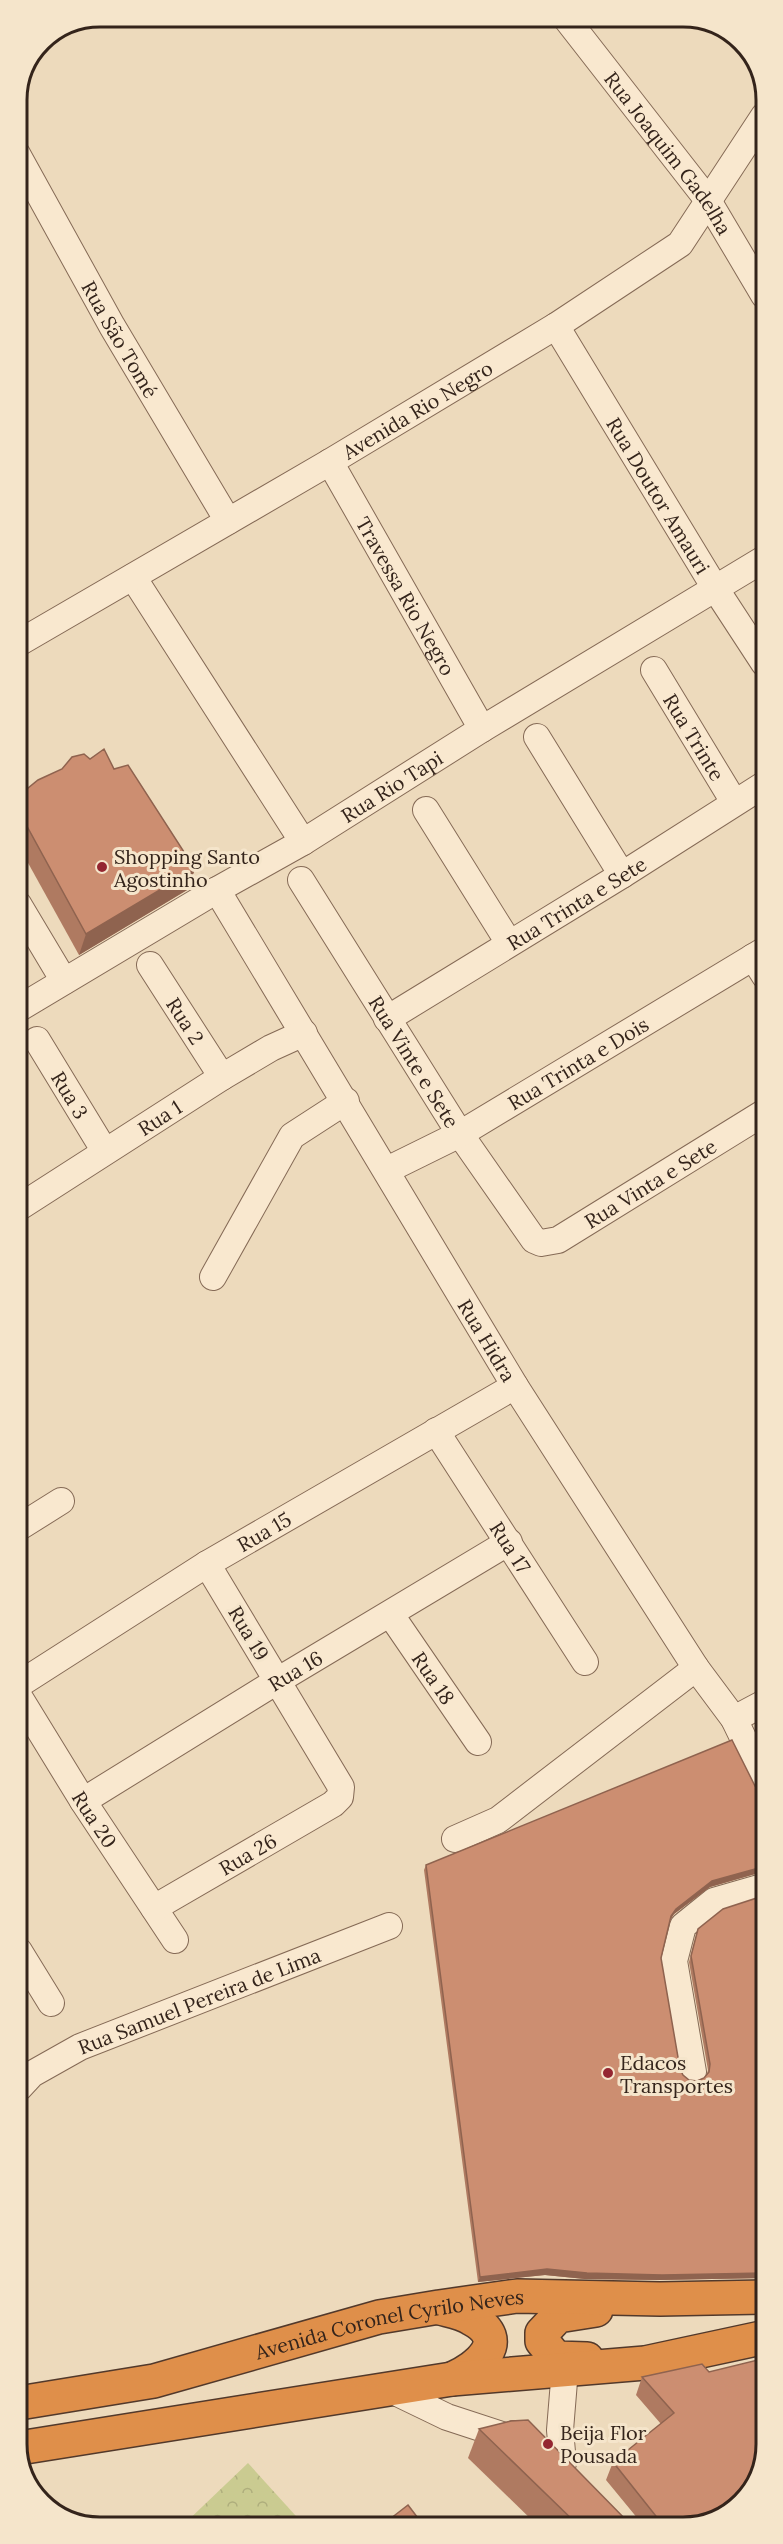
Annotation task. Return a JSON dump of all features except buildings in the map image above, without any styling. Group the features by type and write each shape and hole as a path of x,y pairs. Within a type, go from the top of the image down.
{"highway":[{"name":"Avenida Coronel Cyrilo Neves","path":"27,2402 154,2381 379,2317 439,2307 517,2296 660,2299 756,2297"},
{"path":"645,2363 556,2358 542,2341 542,2333 558,2316 660,2299"},
{"path":"439,2307 474,2320 489,2335 490,2344 484,2358 468,2371 452,2379"},
{"path":"27,2447 452,2379 645,2363 756,2339"}],"street":[{"name":"Rua Joaquim Gadelha","path":"573,27 707,200 756,282"},
{"name":"Avenida Rio Negro","path":"27,638 330,462 556,326 680,244 756,128"},
{"name":"Rua São Tomé","path":"27,172 112,326 228,521"},
{"name":"Rua Doutor Amauri","path":"556,326 715,588 756,651"},
{"name":"Travessa Rio Negro","path":"330,462 482,729"},
{"name":"Rua Rio Tapi","path":"27,1004 217,890 303,842 482,729 756,564"},
{"path":"133,577 303,842"},
{"name":"Rua Trinte","path":"654,670 734,802"},
{"path":"537,737 622,875"},
{"name":"Rua Trinta e Sete","path":"387,1019 622,875 756,789"},
{"path":"426,810 509,943"},
{"name":"Rua Vinte e Sete","path":"301,880 460,1134 534,1240"},
{"name":"Rua Hidra","path":"217,890 346,1101 515,1386 696,1668 734,1719 756,1764"},
{"path":"27,919 64,981"},
{"name":"Rua Trinta e Dois","path":"387,1170 460,1134 756,964"},
{"name":"Rua 2","path":"150,965 222,1077"},
{"name":"Rua 1","path":"27,1202 104,1150 222,1077 271,1048 304,1033"},
{"name":"Rua 3","path":"37,1040 104,1150"},
{"path":"213,1277 292,1136 346,1101"},
{"name":"Rua Vinta e Sete","path":"534,1240 541,1243 558,1240 756,1125"},
{"name":"Rua 15","path":"27,1680 207,1564 515,1386"},
{"name":"Rua 17","path":"436,1431 585,1662"},
{"path":"27,1522 61,1501"},
{"name":"Rua 16","path":"83,1801 509,1542"},
{"name":"Rua 19","path":"207,1564 341,1787 340,1797"},
{"name":"Rua 18","path":"391,1615 478,1742"},
{"path":"455,1839 498,1820 696,1668"},
{"path":"734,1719 756,1707"},
{"name":"Rua 20","path":"27,1710 83,1801 175,1940"},
{"name":"Rua 26","path":"154,1908 333,1804 340,1797"},
{"path":"693,2072 674,1961 683,1926 714,1901 756,1889"},
{"name":"Rua Samuel Pereira de Lima","path":"27,2079 32,2074 80,2047 389,1926"},
{"path":"27,1964 51,2003"},
{"path":"390,2389 447,2417 508,2437 518,2432 530,2431 571,2472 560,2430 565,2369"}],"green space":[{"path":"248,2463 297,2517 191,2517"}],"place":[{"name":"Shopping Santo Agostinho","path":"102,867"},
{"name":"Edacos Transportes","path":"608,2073"},
{"name":"Beija Flor Pousada","path":"548,2444"}]}
